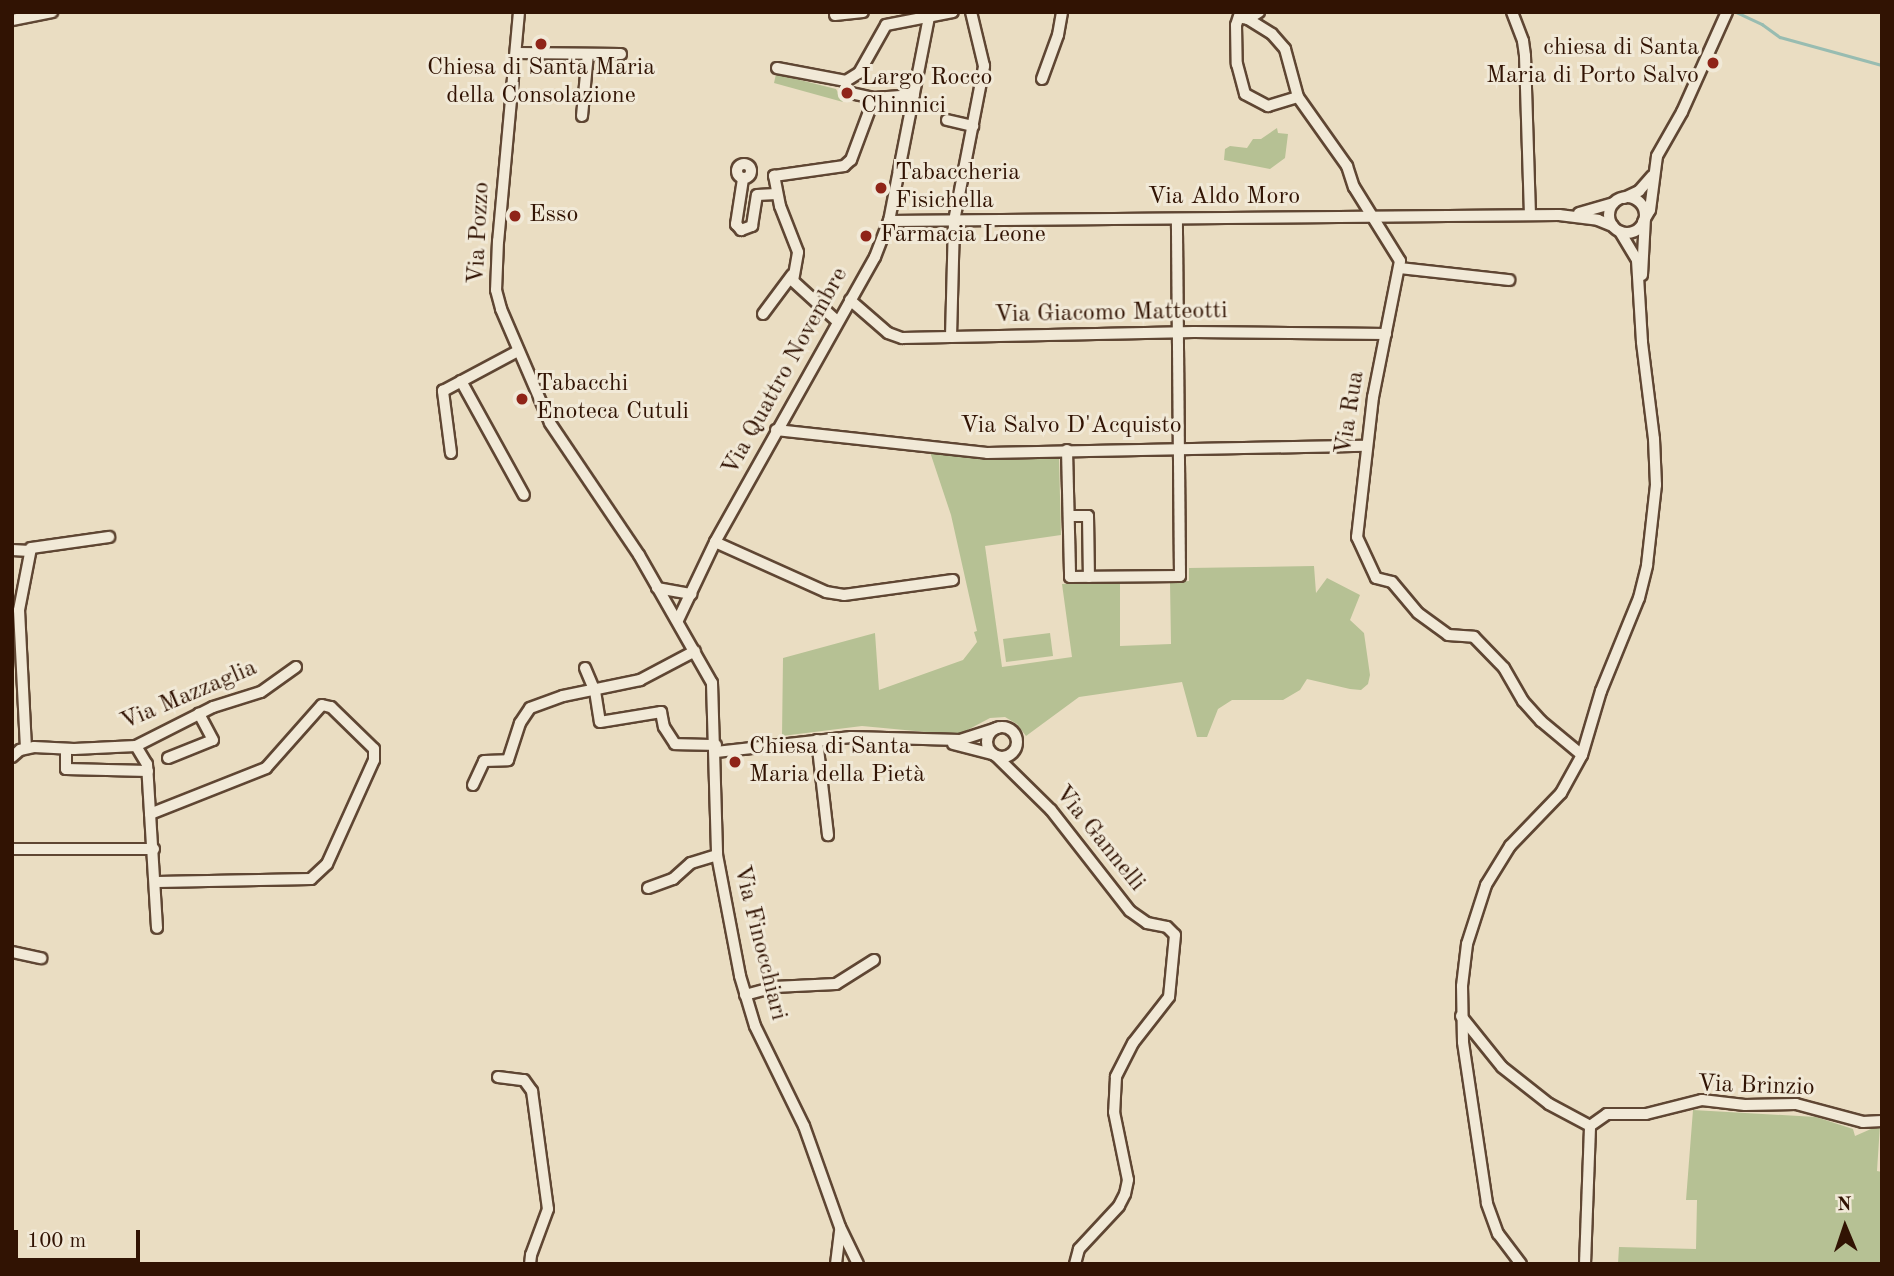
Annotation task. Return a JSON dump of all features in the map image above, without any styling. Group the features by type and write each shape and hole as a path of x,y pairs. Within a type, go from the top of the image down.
{"street":[{"path":"12,20 52,12"},
{"name":"Via Pozzo","path":"519,12 496,290 516,352 550,423 639,555 678,620"},
{"path":"835,15 863,12"},
{"path":"777,68 846,81 859,73 889,25 888,12"},
{"path":"889,25 953,12"},
{"path":"951,337 954,221 985,66 971,12"},
{"path":"1042,79 1058,34 1062,12"},
{"path":"1259,12 1241,16 1236,25 1237,64 1245,94 1268,106 1298,97"},
{"path":"1512,12 1523,41 1525,56 1530,215"},
{"path":"1559,215 1589,218 1616,229 1634,232 1651,205 1657,156 1682,112 1726,14"},
{"name":"Via Quattro Novembre","path":"678,620 715,542 875,257 889,221 930,15"},
{"path":"1241,16 1272,34 1284,49 1298,97 1347,166 1354,187 1397,253 1400,268 1509,280"},
{"path":"517,53 621,54"},
{"path":"582,116 588,54"},
{"path":"846,81 846,92 874,98 914,95"},
{"path":"776,194 757,195 752,226 741,230 736,224 747,176 774,176 844,166 851,160 874,98"},
{"path":"947,120 972,126"},
{"path":"1559,215 1598,210 1619,201 1644,187 1654,174"},
{"path":"764,314 792,275 798,252 776,194 774,176"},
{"path":"1619,201 1638,202 1644,219 1645,265 1640,285"},
{"path":"1521,1264 1498,1234 1486,1203 1461,1016 1467,944 1486,885 1510,846 1561,793 1582,755 1601,691 1639,598 1652,530 1656,470 1642,342 1640,285 1634,253 1616,229 1609,214 1619,201"},
{"name":"Via Aldo Moro","path":"889,221 1559,215"},
{"path":"1067,450 1070,577 1180,576 1177,219"},
{"name":"Via Rua","path":"1400,268 1366,446 1357,537 1376,578 1392,582 1418,613 1448,635 1474,637 1504,668 1523,701 1541,721 1582,755"},
{"path":"792,275 793,281 837,321"},
{"name":"Via Giacomo Matteotti","path":"850,300 872,321 895,337 1178,333 1386,334"},
{"path":"451,453 443,391 516,352"},
{"path":"461,381 524,495"},
{"name":"Via Salvo D'Acquisto","path":"776,430 987,453 1366,446"},
{"path":"1069,516 1088,516 1089,577"},
{"path":"12,550 30,551 109,537"},
{"path":"715,542 812,588 844,595 953,580"},
{"path":"12,757 26,748 17,645 19,610 30,551"},
{"path":"657,588 691,594"},
{"name":"Via Finocchiari","path":"678,620 712,683 716,748 717,855 745,995 755,1026 804,1126 855,1263"},
{"path":"473,785 484,761 508,760 520,723 530,708 563,696 640,680 695,651"},
{"name":"Via Mazzaglia","path":"26,748 120,749 136,746 199,714 261,692 296,667"},
{"path":"585,668 595,691 600,722 661,712 664,727 675,744 716,748 872,736 934,741 960,740 999,728 1010,730 1016,745 1006,756 934,741"},
{"path":"150,814 266,768 322,705 331,707 374,749 374,760 327,864 311,879 157,882"},
{"path":"167,758 213,740 199,714"},
{"path":"995,755 987,739 999,728"},
{"path":"817,740 828,835"},
{"name":"Via Gannelli","path":"1016,745 1017,766 1031,789"},
{"path":"136,746 148,771 157,882 157,928"},
{"path":"66,749 66,769 148,771"},
{"name":"Via Gannelli","path":"995,755 1066,827 1130,911 1147,923 1172,931 1174,960 1169,997 1124,1058 1115,1084 1114,1112 1128,1180 1125,1194 1119,1206 1079,1249 1075,1264"},
{"path":"12,849 154,849"},
{"path":"648,888 673,879 691,863 717,855"},
{"path":"12,952 41,958"},
{"path":"745,995 787,986 836,984 874,960"},
{"path":"1461,1016 1502,1067 1549,1104 1590,1126 1585,1264"},
{"path":"498,1077 524,1080 532,1091 548,1209 530,1264"},
{"name":"Via Brinzio","path":"1590,1126 1607,1114 1646,1114 1702,1100 1745,1105 1796,1104 1863,1122 1882,1121"},
{"path":"836,1264 840,1227"}],"green space":[{"path":"776,74 836,89 843,102 774,83"},
{"path":"1277,128 1278,133 1288,134 1285,158 1270,169 1224,160 1225,149 1230,146 1247,148 1253,139 1261,139"},
{"path":"930,452 985,460 1059,458 1061,535 985,546 1002,667 1072,657 1062,584 1120,583 1120,646 1171,644 1170,582 1189,581 1189,568 1314,566 1316,593 1327,578 1360,595 1350,620 1364,633 1370,675 1368,684 1361,690 1307,679 1300,690 1283,700 1232,700 1218,709 1207,737 1197,737 1182,682 1079,697 1026,736 1017,724 1005,717 990,718 958,735 862,726 782,736 783,658 875,633 879,690 963,660 977,642 974,632 977,631 951,515"},
{"path":"1050,633 1053,656 1006,662 1003,639"},
{"path":"1693,1110 1816,1117 1853,1129 1855,1136 1880,1125 1877,1171 1882,1172 1882,1264 1618,1264 1619,1247 1696,1249 1697,1200 1686,1200"}],"waterway":[{"path":"1736,12 1762,24 1780,37 1882,65"}],"place":[{"name":"Chiesa di Santa Maria della Consolazione","path":"541,44"},
{"name":"chiesa di Santa Maria di Porto Salvo","path":"1713,63"},
{"name":"Largo Rocco Chinnici","path":"847,93"},
{"name":"Tabaccheria Fisichella","path":"881,188"},
{"name":"Esso","path":"515,216"},
{"name":"Farmacia Leone","path":"866,236"},
{"name":"Tabacchi Enoteca Cutuli","path":"522,399"},
{"name":"Chiesa di Santa Maria della Pietà","path":"735,762"}]}
